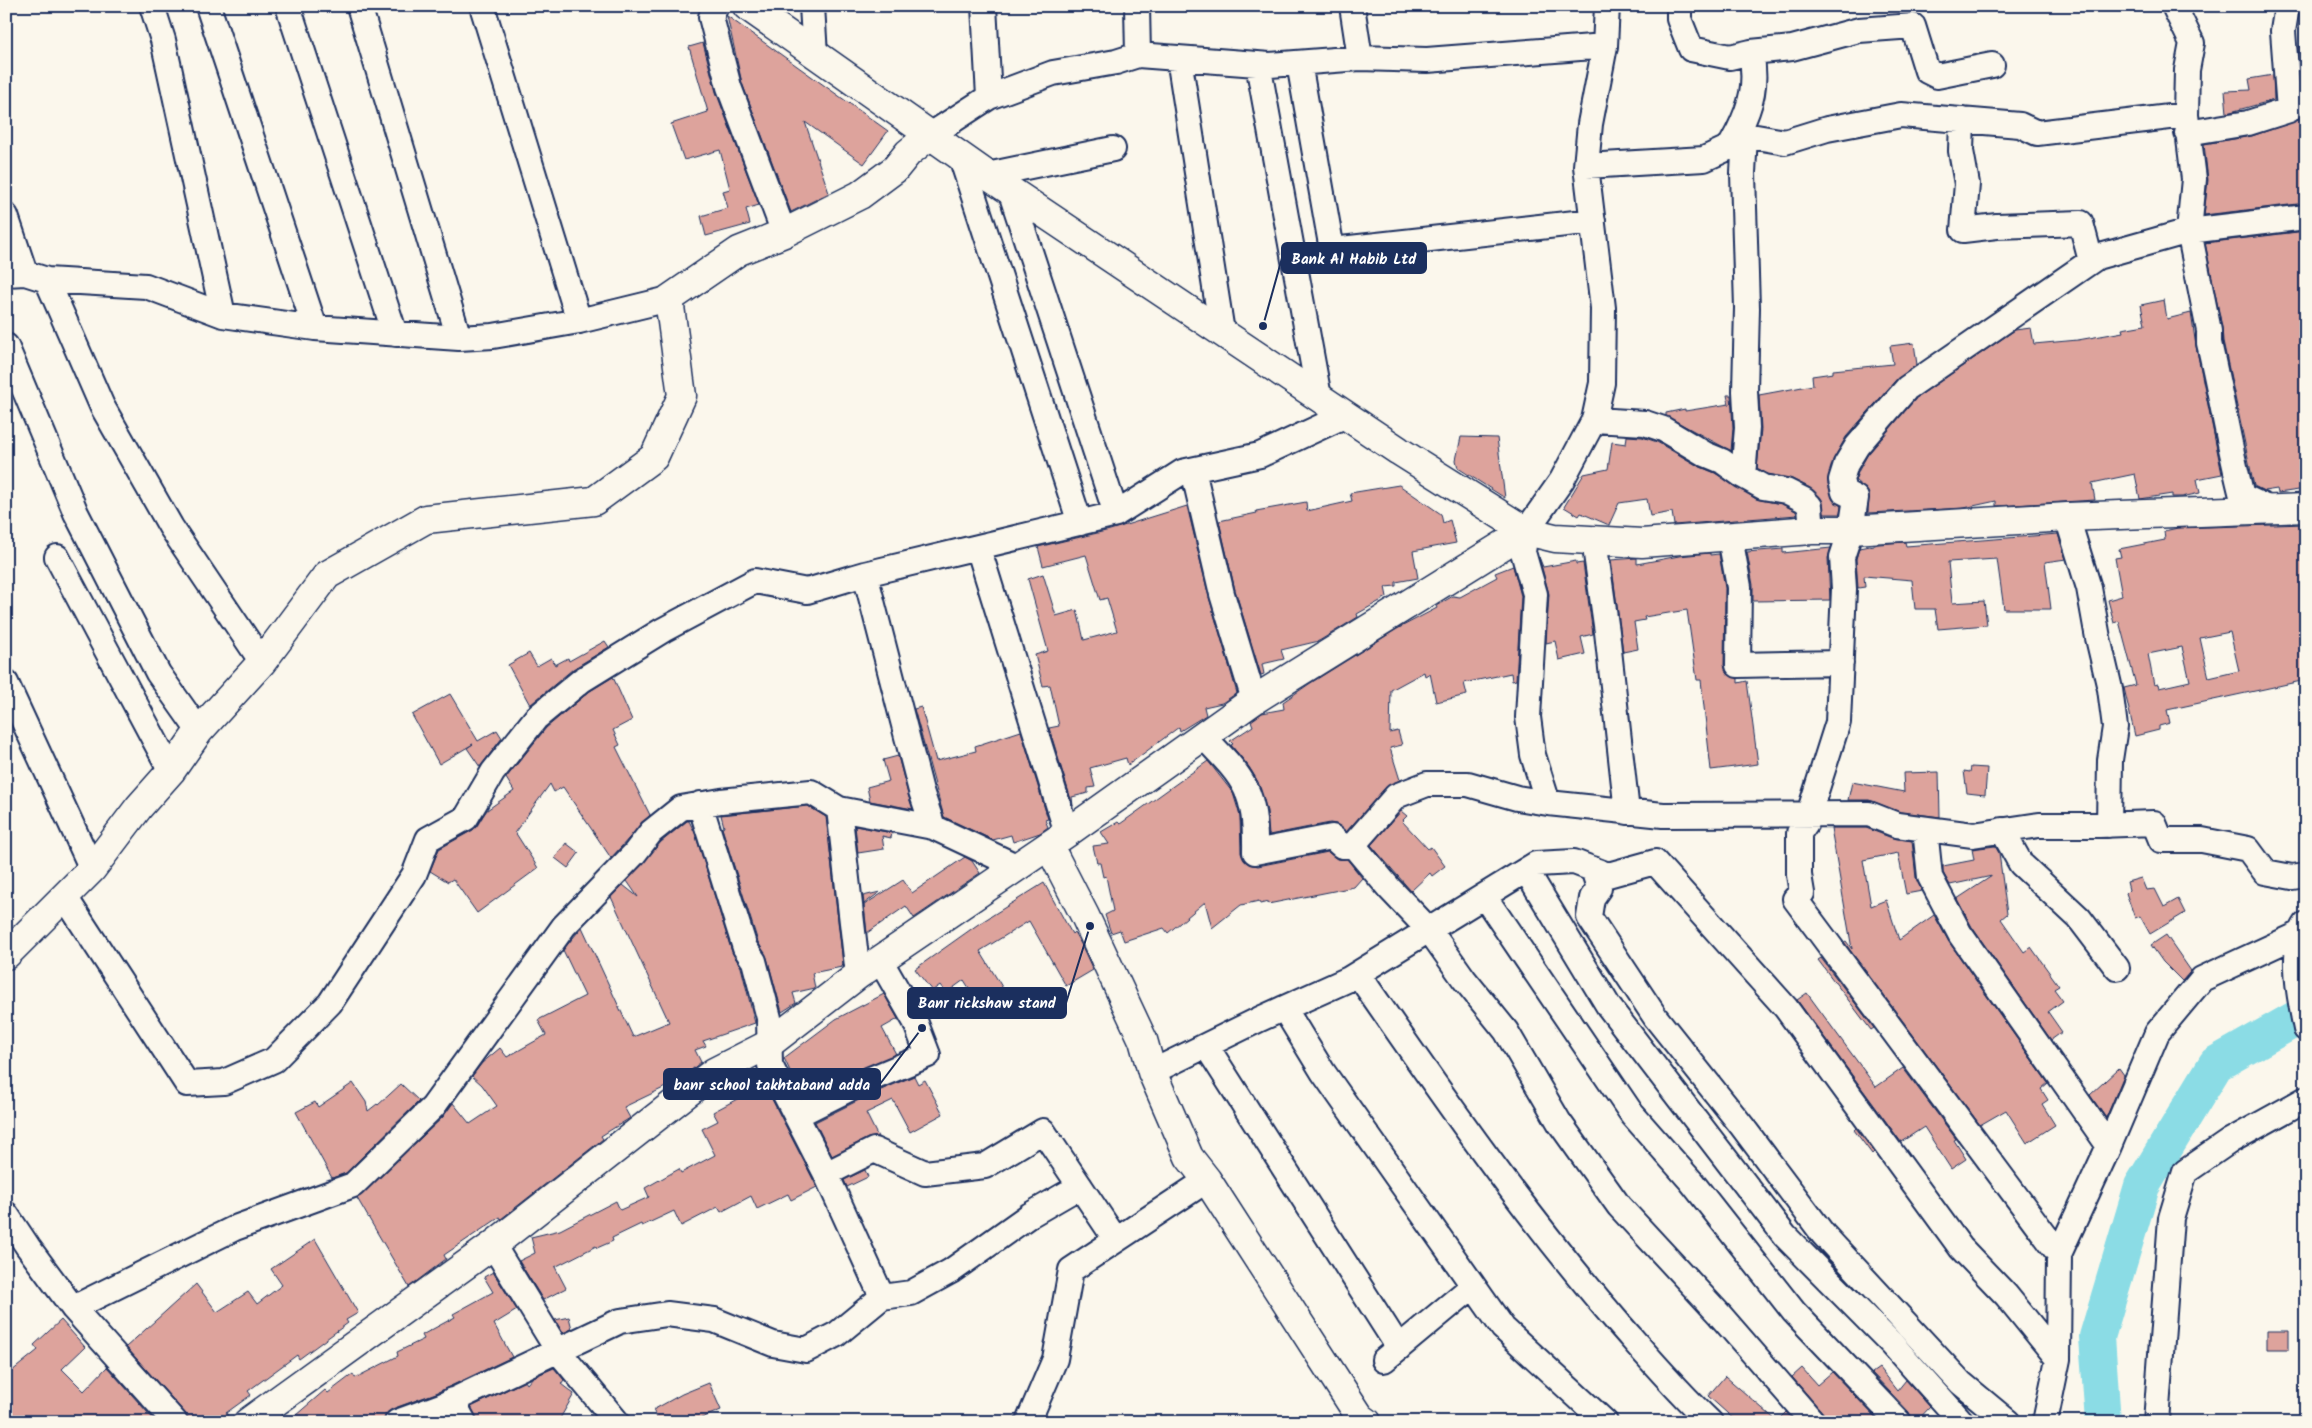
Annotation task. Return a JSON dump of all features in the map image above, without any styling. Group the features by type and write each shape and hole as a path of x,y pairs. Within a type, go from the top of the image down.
{"main road":[{"path":"747,6 929,136 1399,451 1526,531 1555,538 1642,543 1812,530 1851,530 2067,517 2274,511 2306,508"},
{"path":"6,955 92,869 138,806 170,771 199,731 262,662 327,575 426,519 594,501 654,457 682,396 669,299 739,251 784,233 860,195 895,169 908,153 929,136"},
{"path":"248,1422 493,1244 714,1072 769,1044 869,967 1058,840 1254,700 1526,531"},
{"path":"1058,840 1086,916 1143,1040 1152,1072 1190,1157 1207,1180 1360,1417 1367,1422"}],"street":[{"path":"152,6 163,40 223,315"},
{"path":"208,6 315,328"},
{"path":"288,6 395,334"},
{"path":"359,6 458,338"},
{"path":"482,6 579,321"},
{"path":"716,6 711,17 729,87 784,233"},
{"path":"812,6 815,55"},
{"path":"984,6 989,97"},
{"path":"1137,6 1138,55"},
{"path":"1352,6 1360,58"},
{"path":"1548,803 1533,755 1528,717 1535,594 1523,552 1526,531 1562,480 1594,420 1602,383 1603,308 1586,166 1590,124 1605,46 1607,6"},
{"path":"1680,6 1680,19 1691,49 1730,57 1751,52 1792,48 1859,30 1913,26 1927,71 1938,76 1992,65"},
{"path":"2174,6 2192,43 2187,70 2186,124 2194,179 2189,231 2209,331 2209,343 2227,421 2229,443 2242,496 2274,511"},
{"path":"1741,134 1785,142 1827,129 1901,115 2020,125 2037,134 2186,124 2248,124 2289,110 2283,31 2286,6"},
{"path":"929,136 989,97 1053,74 1116,62 1138,55 1258,64 1360,58 1426,60 1605,46"},
{"path":"1586,166 1704,159 1730,148 1741,134 1750,108 1754,71 1751,52"},
{"path":"1179,58 1222,332"},
{"path":"1300,63 1332,250 1593,221"},
{"path":"1258,64 1319,397"},
{"path":"1962,120 1960,151 1967,184 1963,230 1997,226 2081,223 2091,261"},
{"path":"1741,134 1747,308 1745,391 1747,428 1743,476"},
{"path":"987,175 1112,149"},
{"path":"961,157 1080,523"},
{"path":"1010,190 1116,514"},
{"path":"6,216 26,276 171,527 262,662"},
{"path":"2059,1254 1795,899 1802,893 1799,875 1799,833 1806,823 1838,722 1844,588 1842,557 1851,530 1856,498 1844,492 1841,480 1846,464 1857,446 1907,388 2097,257 2189,231 2306,217"},
{"path":"26,276 146,286 223,315 315,328 458,338 493,336 579,321 669,299"},
{"path":"6,346 76,513 158,672 199,731"},
{"path":"65,897 187,1084 224,1082 274,1060 330,1003 414,876 428,839 466,818 493,772 536,718 582,680 663,630 755,581 807,591 865,574 1116,514 1182,472 1260,456 1346,414"},
{"path":"1594,420 1646,423 1663,429 1705,454 1722,461 1763,487 1786,492 1804,500 1810,506 1812,530"},
{"path":"1192,470 1222,594 1254,700"},
{"path":"2067,517 2090,588 2098,638 2110,690 2115,727 2110,760 2109,825"},
{"path":"1730,537 1739,587 1738,666 1842,663"},
{"path":"1594,540 1607,632 1627,812"},
{"path":"978,547 1058,840"},
{"path":"57,557 170,771"},
{"path":"865,574 921,792 933,827"},
{"path":"6,684 92,869"},
{"path":"1204,737 1237,772 1252,800 1255,852 1332,837 1342,846 1353,846 1396,796 1427,784 1468,784 1517,798 1627,812 1664,815 1869,814 1897,825 1973,835 2039,825 2154,823 2161,840 2202,840 2248,849 2265,872 2292,877 2306,874"},
{"path":"73,1308 235,1228 353,1185 432,1106 564,926 634,854 651,832 681,808 700,804 811,792 839,809 933,827 1018,866"},
{"path":"700,804 745,948 754,961 769,1018 770,1065 826,1174 882,1297"},
{"path":"797,1115 861,1083 928,1055 915,1021 869,967 839,809"},
{"path":"1925,829 1930,877 1960,934 2109,1146"},
{"path":"2002,830 2021,864 2079,918 2117,968"},
{"path":"1353,846 1389,888 1430,931 1464,980 1506,1031 1559,1122 1619,1206 1719,1314 1813,1422"},
{"path":"1152,1072 1358,974 1536,864 1574,862 1608,875 1655,862 1786,1008 1961,1248 2006,1295 2058,1359"},
{"path":"1593,869 1599,888 1592,898 1589,917 1656,1018 1742,1126 1822,1234 1961,1383 2008,1422"},
{"path":"1526,870 1610,1007 1786,1236 1892,1344 1962,1422"},
{"path":"1484,896 1632,1114 1691,1181 1794,1312 1899,1422"},
{"path":"2045,1422 2058,1359 2059,1254 2109,1146 2157,1032 2202,979 2304,929"},
{"path":"2304,929 2296,982 2306,1029"},
{"path":"1358,974 1478,1147 1575,1274 1680,1394 1710,1422"},
{"path":"1284,1008 1323,1072 1503,1328 1605,1422"},
{"path":"1207,1046 1391,1354 1473,1286"},
{"path":"2156,1422 2171,1218 2185,1172 2230,1141 2306,1099"},
{"path":"826,1174 874,1150 925,1173 985,1166 1043,1131 1116,1240"},
{"path":"1028,1421 1055,1359 1071,1270 1207,1180"},
{"path":"399,1421 441,1406 620,1321 667,1314 714,1320 773,1344 806,1350 838,1334 882,1297 911,1293 951,1272 1030,1215 1080,1186"},
{"path":"6,1214 73,1308 175,1422"},
{"path":"493,1244 558,1351 617,1422"},
{"path":"452,1400 464,1422"}],"building":[{"path":"727,16 888,131 864,164 805,122 829,193 791,212 742,83"},
{"path":"703,43 716,92 759,205 746,209 750,224 706,236 701,216 728,208 723,191 730,189 720,150 684,160 671,124 708,112 689,47"},
{"path":"2306,46 2306,203 2204,215 2208,180 2204,144 2252,136 2299,120 2303,109 2298,47"},
{"path":"2273,75 2274,100 2227,113 2225,91 2251,90 2249,79"},
{"path":"2306,231 2306,489 2278,493 2277,489 2264,491 2254,486 2223,341 2205,243"},
{"path":"2164,300 2167,319 2191,313 2222,474 2197,479 2200,493 2182,497 2172,497 2172,494 2140,499 2135,474 2092,483 2095,500 1996,506 1996,501 1964,508 1868,513 1868,492 1855,480 1859,470 1868,454 1916,398 2015,330 2031,328 2034,344 2078,340 2123,332 2122,329 2145,325 2141,305"},
{"path":"1914,343 1917,365 1897,379 1846,437 1833,460 1828,483 1833,500 1841,506 1840,514 1824,514 1820,497 1810,488 1792,479 1768,474 1757,468 1761,429 1759,395 1813,385 1812,376 1833,373 1833,370 1893,364 1890,346"},
{"path":"1727,395 1731,395 1733,428 1731,451 1666,416 1666,413 1685,409 1685,411 1729,404"},
{"path":"1627,436 1642,437 1657,442 1698,466 1715,473 1756,499 1782,504 1796,511 1797,515 1674,525 1672,512 1650,516 1647,499 1619,503 1609,525 1581,513 1579,516 1564,507 1584,474 1608,469 1612,442 1626,444"},
{"path":"1461,437 1497,438 1505,498 1458,468 1456,460"},
{"path":"1399,485 1441,514 1443,523 1450,520 1456,543 1413,551 1418,578 1396,582 1396,586 1385,587 1387,597 1357,614 1358,617 1319,641 1281,650 1284,659 1262,664 1264,674 1261,675 1235,590 1219,521 1257,513 1256,511 1306,502 1307,511 1352,501 1350,493"},
{"path":"1187,506 1209,597 1237,693 1222,703 1204,707 1206,715 1180,731 1179,727 1128,765 1126,758 1090,768 1095,787 1088,788 1088,793 1072,797 1073,806 1049,728 1059,726 1050,685 1043,686 1035,655 1048,651 1028,579 1043,574 1056,616 1077,610 1084,640 1117,631 1107,598 1100,600 1086,555 1043,566 1038,547 1110,530"},
{"path":"2306,524 2306,680 2167,710 2170,723 2159,726 2159,730 2135,736 2124,688 2136,685 2119,621 2114,623 2108,600 2122,596 2115,558 2121,557 2119,549 2165,540 2164,531 2178,528","holes":["2230,632 2239,671 2209,678 2200,638","2182,647 2190,681 2159,688 2158,684 2154,685 2148,654"]},
{"path":"2058,534 2066,559 2045,562 2051,609 2004,609 1997,559 1948,562 1952,603 1984,601 1987,625 1938,629 1935,609 1915,609 1912,580 1864,576 1865,587 1858,588 1856,559 1859,548 1905,542 1906,546"},
{"path":"1831,548 1828,558 1830,600 1753,601 1753,585 1747,552 1783,549 1783,553"},
{"path":"1710,553 1710,555 1719,554 1725,588 1724,665 1726,672 1738,679 1738,683 1747,681 1758,764 1711,770 1701,680 1697,680 1687,610 1644,617 1645,620 1634,622 1638,649 1623,652 1611,560 1637,558 1637,564 1679,556"},
{"path":"1539,557 1543,567 1576,561 1576,564 1583,563 1593,634 1581,637 1585,654 1559,660 1555,641 1546,643 1549,594"},
{"path":"1513,566 1521,596 1516,680 1512,681 1511,673 1464,683 1467,695 1436,702 1430,673 1425,676 1424,672 1391,690 1390,733 1398,731 1402,745 1390,748 1400,780 1386,787 1346,832 1336,824 1330,823 1269,835 1267,811 1258,782 1230,741 1253,726 1251,721 1262,713 1284,709 1283,702 1397,629 1437,608 1436,606 1453,596 1460,597 1497,577 1495,573"},
{"path":"605,641 609,647 573,669 530,705 508,665 529,653 537,666 551,658 555,665 568,658 569,661"},
{"path":"613,677 632,720 613,730 620,745 616,747 650,815 611,858 563,787 554,792 550,784 515,832 538,868 477,913 453,879 448,882 430,871 439,849 473,830 487,810 514,791 506,778 546,728 590,691"},
{"path":"450,694 478,741 497,730 502,738 480,767 467,748 473,744 439,764 412,715"},
{"path":"921,707 936,761 976,751 975,746 1021,731 1048,819 1045,820 1048,827 1040,833 1013,842 1011,835 993,840 944,817 914,709"},
{"path":"898,756 913,809 870,801 867,787 889,781 883,760"},
{"path":"1208,761 1233,793 1240,816 1241,853 1244,860 1249,864 1258,866 1328,852 1337,859 1347,859 1362,878 1354,887 1268,904 1268,902 1260,904 1259,901 1241,905 1212,928 1205,902 1168,933 1164,928 1124,941 1120,930 1111,933 1105,915 1113,911 1106,876 1103,877 1093,846 1109,844 1101,832 1118,822 1120,824"},
{"path":"1971,767 1987,768 1985,795 1967,793 1964,771 1970,772"},
{"path":"1939,772 1940,817 1900,812 1869,800 1848,800 1852,782 1904,792 1903,773"},
{"path":"808,806 826,817 843,964 842,967 812,973 815,988 793,993 796,1003 782,1012 767,958 758,942 722,828 724,827 721,815"},
{"path":"1401,811 1407,816 1402,821 1428,849 1431,847 1445,866 1432,876 1430,873 1411,891 1371,845"},
{"path":"689,821 695,833 732,952 741,967 755,1023 703,1041 706,1046 695,1050 701,1062 678,1081 624,1107 630,1118 601,1136 603,1139 501,1219 500,1217 444,1255 446,1259 409,1287 357,1198 443,1117 453,1103 470,1124 497,1106 482,1085 472,1076 482,1063 500,1048 507,1057 546,1035 538,1020 585,996 563,950 582,927 633,1037 669,1022 611,897 623,885 638,897 627,881 661,842"},
{"path":"855,826 892,833 891,838 882,836 884,849 858,853"},
{"path":"1831,828 1866,828 1892,838 1912,841 1916,878 1922,891 1906,894 1898,853 1863,860 1871,906 1886,900 1899,940 1934,915 1949,942 2048,1083 2041,1089 2048,1100 2042,1104 2055,1125 2027,1143 2006,1110 1980,1125 1844,942 1846,941 1852,949"},
{"path":"566,843 579,853 568,868 555,858"},
{"path":"1995,846 1999,853 2007,914 2001,919 2024,952 2031,947 2059,986 2054,989 2063,1001 2048,1012 2062,1032 2051,1040 1972,927 1957,899 1992,876 1950,885 1943,873 1943,866 1974,860 1972,849"},
{"path":"965,857 972,861 980,873 914,918 906,906 867,933 864,905 903,880 912,893"},
{"path":"2141,878 2146,890 2155,889 2164,907 2178,899 2185,913 2150,934 2140,916 2135,918 2126,893 2129,890 2127,882"},
{"path":"1044,883 1072,934 1074,932 1081,944 1093,970 1066,986 1029,921 980,951 1010,1000 986,1015 964,980 946,993 940,985 932,991 915,969 977,925"},
{"path":"880,892 864,904 863,896"},
{"path":"2166,935 2191,971 2182,981 2163,962 2151,945"},
{"path":"1821,958 1874,1028 1871,1030 1818,960"},
{"path":"1807,993 1876,1087 1903,1068 1956,1139 1954,1140 1966,1159 1951,1169 1924,1127 1901,1142 1797,1000"},
{"path":"884,994 898,1019 882,1028 896,1054 802,1097 784,1058 836,1019"},
{"path":"2119,1068 2124,1075 2106,1118 2090,1095"},
{"path":"914,1076 918,1084 925,1080 943,1114 910,1132 893,1100 866,1113 878,1137 868,1138 832,1156 815,1122 867,1096"},
{"path":"761,1078 817,1187 791,1200 788,1194 757,1209 751,1196 721,1212 718,1207 681,1226 674,1211 642,1226 641,1224 612,1238 613,1241 597,1248 596,1246 555,1267 566,1288 543,1300 519,1261 535,1253 531,1237 560,1230 616,1201 620,1210 649,1197 645,1188 679,1169 681,1173 715,1155 702,1129 718,1121 713,1112 739,1098 736,1092"},
{"path":"353,1083 366,1102 368,1111 378,1105 401,1084 419,1101 346,1173 332,1178 296,1112 315,1102 318,1107"},
{"path":"1856,1128 1874,1152 1872,1154 1854,1130"},
{"path":"865,1170 868,1177 847,1187 844,1180"},
{"path":"315,1239 358,1313 346,1320 348,1323 299,1359 297,1355 248,1391 251,1395 226,1413 232,1422 188,1422 185,1413 126,1347 196,1284 217,1312 248,1292 257,1304 282,1285 271,1269"},
{"path":"493,1272 517,1310 494,1324 512,1357 436,1393 392,1409 386,1414 384,1422 288,1422 325,1390 328,1393 353,1374 355,1378 398,1356 397,1352 424,1339 422,1335 455,1317 453,1314 493,1292 484,1277"},
{"path":"569,1317 572,1329 563,1333 555,1320"},
{"path":"61,1320 85,1347 62,1369 84,1391 107,1367 156,1422 6,1422 6,1376 38,1350 34,1345"},
{"path":"2267,1331 2289,1331 2289,1349 2267,1349"},
{"path":"554,1368 564,1380 561,1384 574,1394 558,1422 478,1422 471,1407 525,1381 527,1384 533,1377"},
{"path":"1802,1368 1817,1385 1832,1372 1880,1422 1826,1422 1823,1413 1792,1377"},
{"path":"1879,1368 1897,1391 1906,1380 1930,1407 1916,1422 1912,1422 1909,1412 1872,1373"},
{"path":"1725,1376 1777,1421 1786,1412 1795,1422 1737,1422 1708,1396"},
{"path":"709,1383 721,1410 692,1422 659,1422 653,1410 682,1394"}],"waterway":[{"path":"2103,1422 2097,1337 2142,1186 2216,1064 2306,1013"}],"place":[{"name":"Bank Al Habib Ltd","path":"1263,326"},
{"name":"Banr rickshaw stand","path":"1090,926"},
{"name":"banr school takhtaband adda","path":"922,1028"}]}
